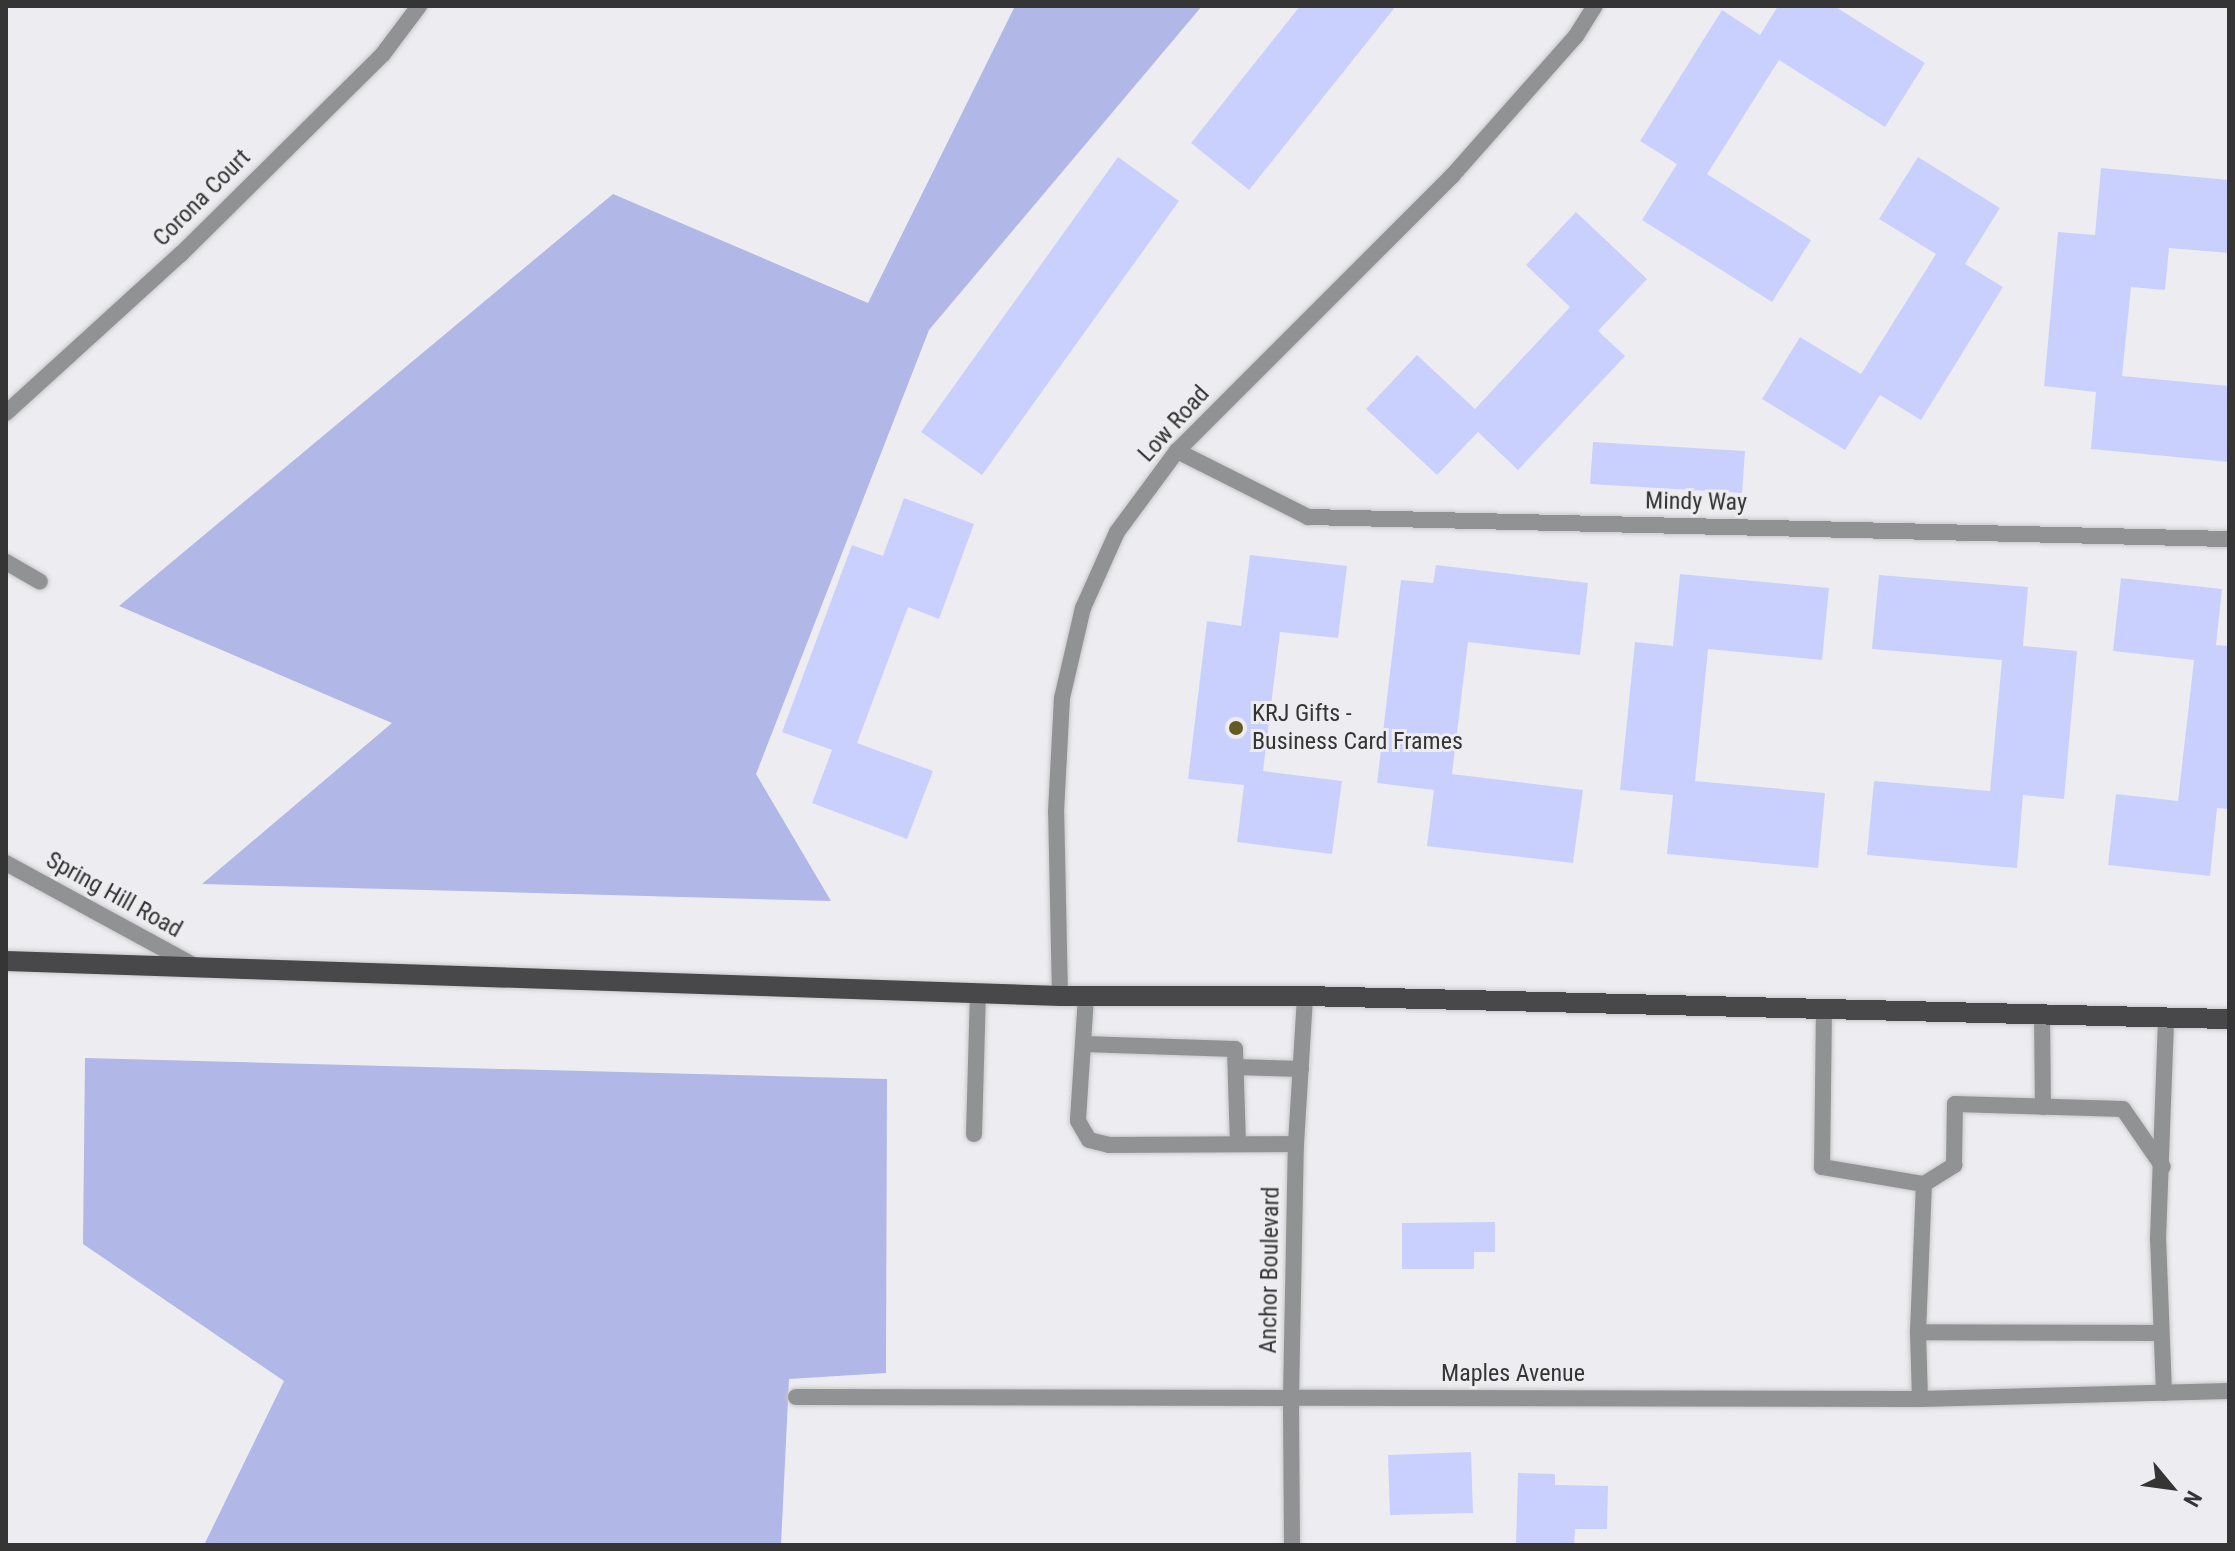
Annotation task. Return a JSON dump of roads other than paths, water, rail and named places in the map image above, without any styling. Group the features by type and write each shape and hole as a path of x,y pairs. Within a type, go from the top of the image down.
{"main road":[{"path":"6,961 978,994 1305,996 2229,1019"}],"street":[{"name":"Corona Court","path":"6,413 181,254 383,54 419,6"},
{"name":"Low Road","path":"1060,996 1056,812 1062,698 1083,608 1117,532 1177,451 1452,176 1576,36 1595,6"},
{"name":"Mindy Way","path":"1177,451 1308,517 2229,539"},
{"path":"6,562 40,582"},
{"name":"Spring Hill Road","path":"6,863 200,969"},
{"path":"974,1134 978,994"},
{"path":"1086,996 1078,1121 1089,1140 1109,1145 1296,1144"},
{"name":"Anchor Boulevard","path":"1292,1545 1291,1397 1296,1144 1305,996"},
{"path":"1824,1008 1822,1167 1924,1184 1954,1165 1955,1104 2123,1109 2163,1167"},
{"path":"2042,1014 2043,1107"},
{"path":"2164,1393 2159,1333 2158,1239 2163,1167 2166,1017"},
{"path":"1083,1044 1235,1049 1238,1142"},
{"path":"1236,1067 1301,1069"},
{"path":"1920,1399 1918,1332 1924,1184"},
{"path":"1918,1332 2159,1333"},
{"name":"Maples Avenue","path":"796,1397 1920,1399 2229,1391"}],"place":[{"name":"KRJ Gifts - Business Card Frames","path":"1236,728"}]}
